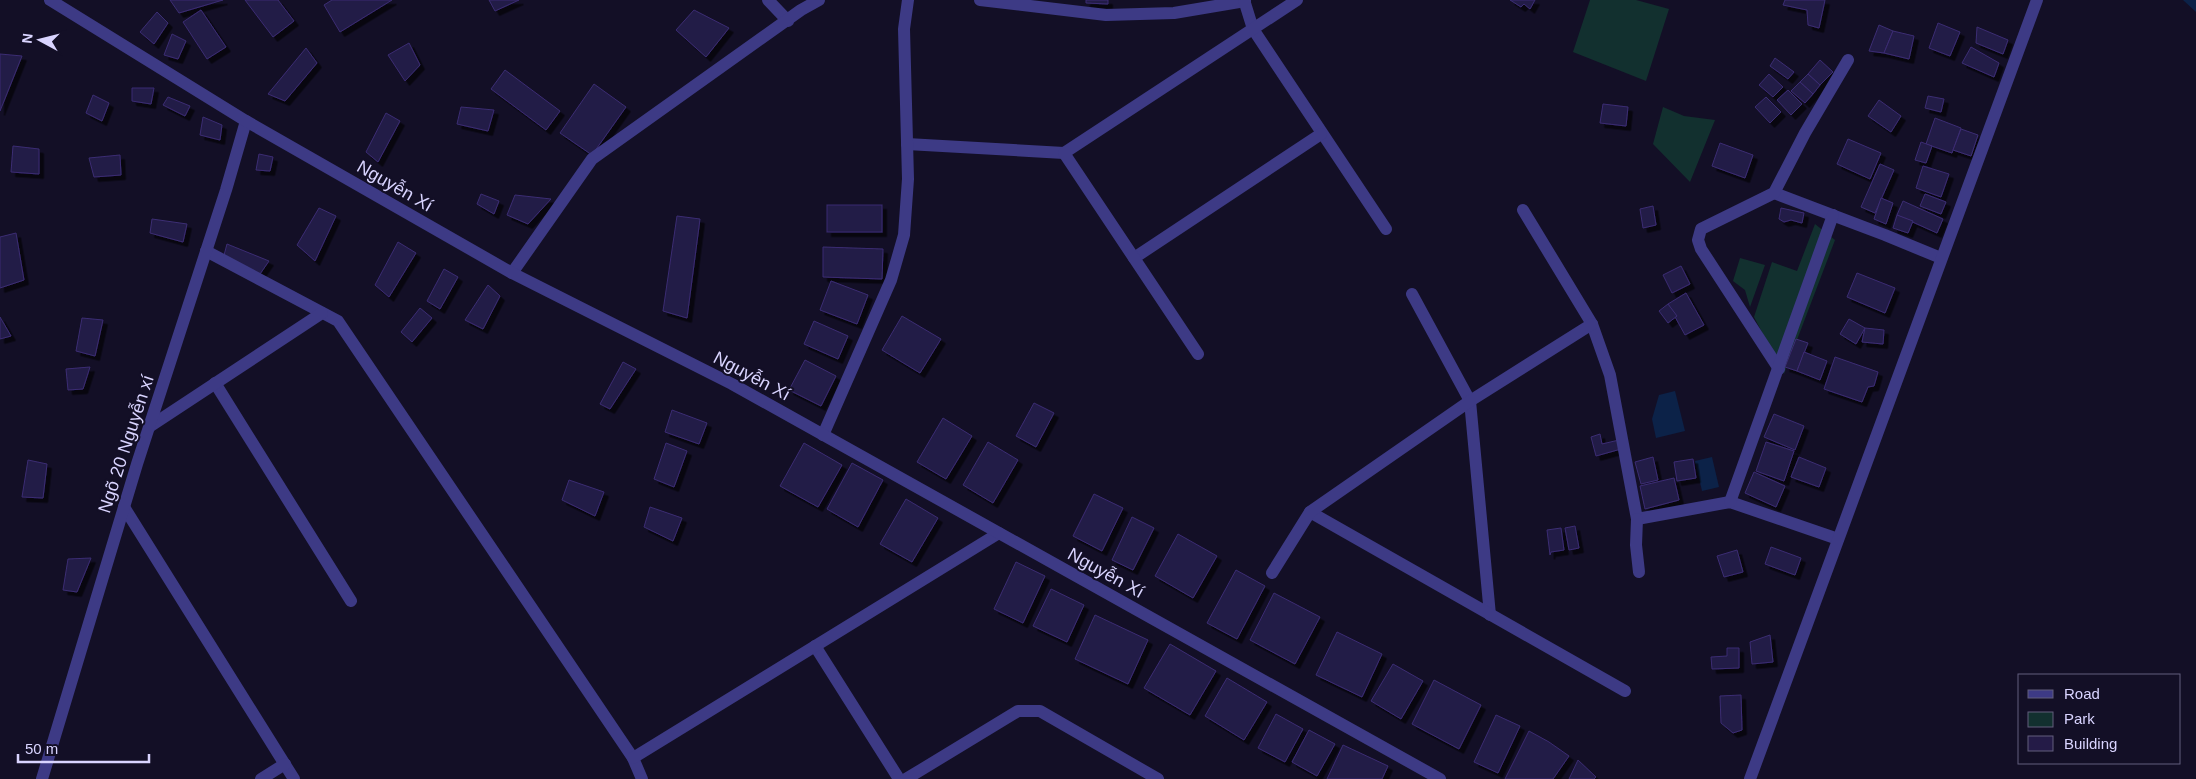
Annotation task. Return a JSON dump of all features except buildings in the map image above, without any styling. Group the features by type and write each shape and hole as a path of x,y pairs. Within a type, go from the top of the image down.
{"street":[{"name":"Nguyễn Xí","path":"50,0 246,121 512,273 732,384 1440,779"},
{"path":"768,0 788,21"},
{"path":"512,273 592,159 788,21 802,5 819,0"},
{"path":"823,435 891,280 904,235 908,179 904,29 908,0"},
{"path":"980,0 1106,15 1174,13 1244,1 1253,29 1321,134 1386,229"},
{"path":"907,144 1064,153 1297,0"},
{"path":"1750,779 2037,0"},
{"path":"1779,369 1739,310 1698,240 1702,229 1774,193 1805,133 1848,60"},
{"name":"Ngõ 20 Nguyễn xí","path":"42,779 124,507 246,121"},
{"path":"1134,258 1321,134"},
{"path":"1064,153 1198,354"},
{"path":"1774,193 1941,258"},
{"path":"1523,210 1592,324 1610,376 1637,519 1636,545 1639,572"},
{"path":"1730,502 1833,215"},
{"path":"206,251 338,322 633,758 642,779"},
{"path":"1412,294 1470,401 1490,615"},
{"path":"149,427 322,313"},
{"path":"1272,572 1310,512 1470,401 1592,324"},
{"path":"216,383 351,601"},
{"path":"1637,519 1730,502 1838,539"},
{"path":"124,507 294,779"},
{"path":"1310,512 1624,691"},
{"path":"633,758 999,533"},
{"path":"816,646 899,779"},
{"path":"906,779 1018,711 1040,711 1158,779"},
{"path":"261,779 285,764"}],"green space":[{"path":"1590,0 1636,0 1669,9 1646,81 1573,52"},
{"path":"1663,107 1684,116 1715,120 1690,182 1653,144"},
{"path":"1815,224 1835,240 1784,374 1754,317 1772,262 1797,271"},
{"path":"1740,258 1765,265 1750,307 1745,290 1733,281"}],"water":[{"path":"2183,0 2196,0 2196,12"},
{"path":"1675,391 1685,431 1656,438 1652,419 1659,395"},
{"path":"1712,457 1719,487 1702,491 1695,461"}]}
